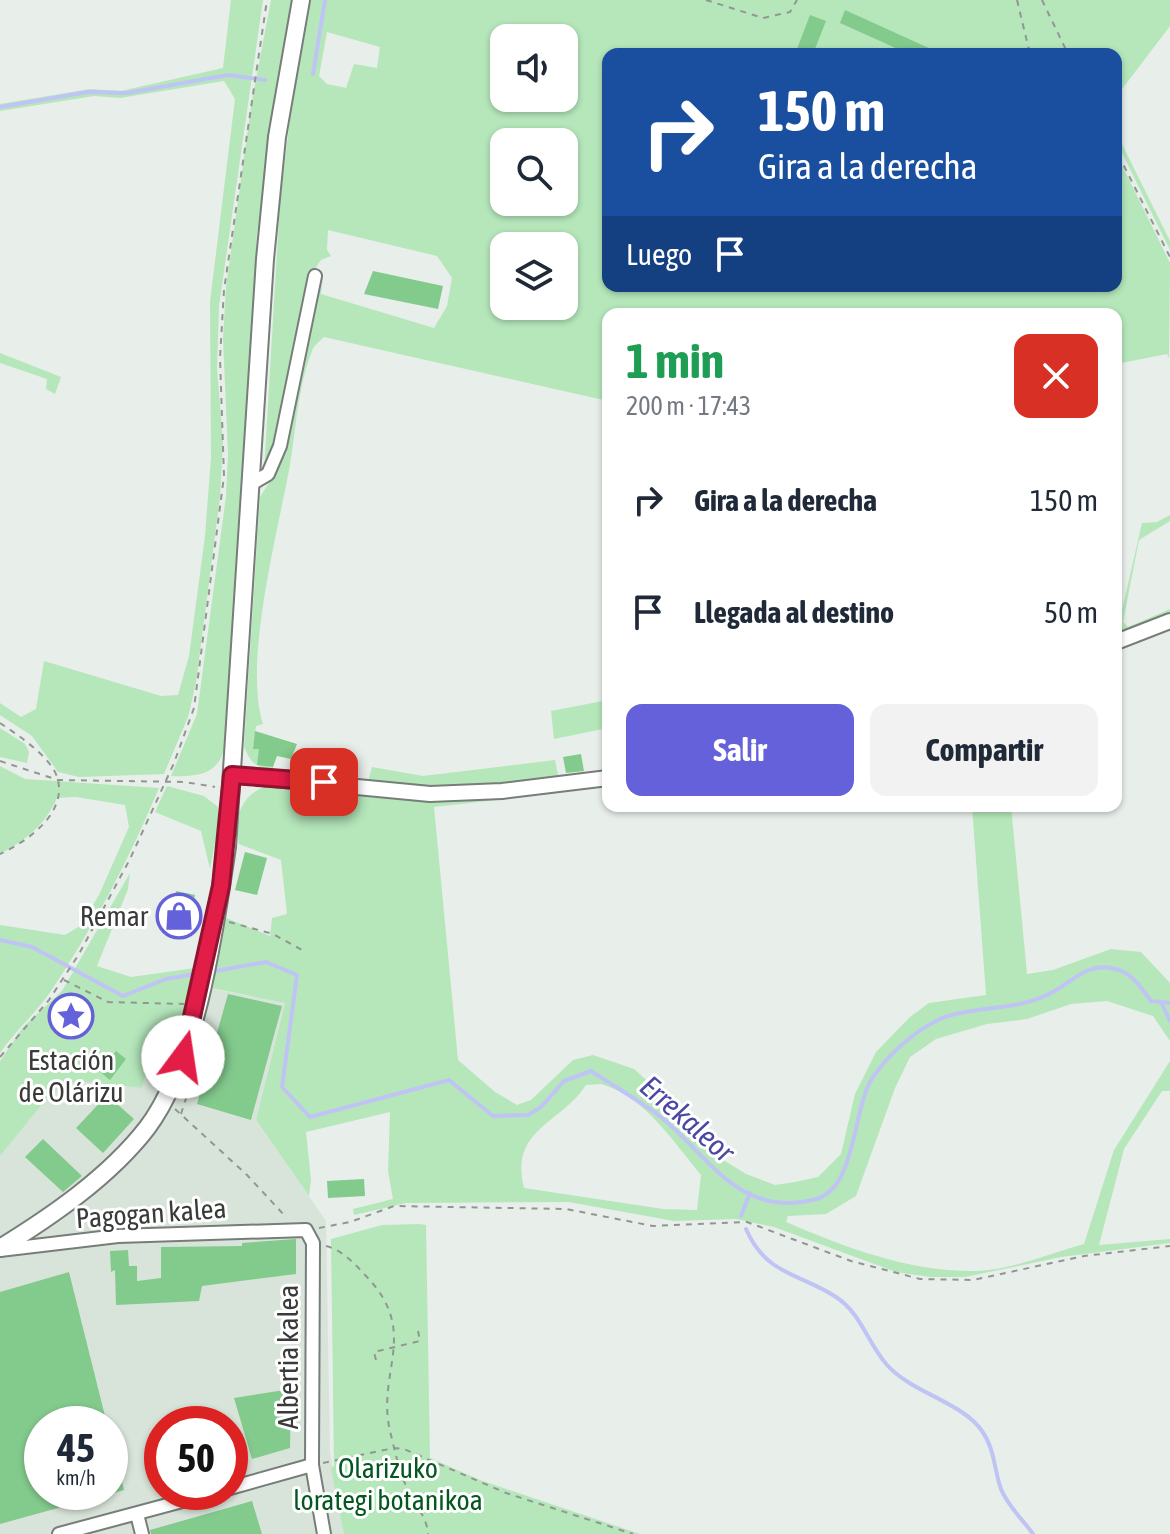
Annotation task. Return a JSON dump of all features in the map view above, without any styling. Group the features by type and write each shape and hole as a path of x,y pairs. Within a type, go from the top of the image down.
{"main road":[{"path":"0,1249 41,1223 106,1170 139,1137 165,1101 179,1069 196,1007 214,926 232,783 272,187 301,0"}],"street":[{"path":"251,484 268,474 280,446 315,276"},
{"path":"1122,640 1170,621"},
{"path":"232,783 430,794 502,791 602,779"},
{"name":"Albertia kalea","path":"301,1229 313,1243 312,1465 324,1534"},
{"name":"Pagogan kalea","path":"0,1249 118,1236 301,1229"},
{"path":"248,1483 312,1465"},
{"path":"59,1534 151,1510"},
{"path":"137,1514 142,1534"}],"path":[{"path":"0,1057 63,979 79,954 130,859 194,708 220,519 225,440 221,322 251,93 267,0"},
{"path":"706,0 763,18 790,12 797,0"},
{"path":"1017,0 1023,14 1023,34 1028,48"},
{"path":"1042,0 1065,48"},
{"path":"1122,162 1170,257"},
{"path":"0,723 47,763 58,780 54,808 39,830 0,854"},
{"path":"0,761 58,780 232,783"},
{"path":"214,926 273,934 302,950"},
{"path":"63,979 108,1002 196,1007"},
{"path":"165,1101 301,1229 350,1222 394,1206 566,1209 653,1226 747,1222 851,1261 920,1279 973,1280 1084,1256 1170,1246"},
{"path":"313,1243 334,1248 375,1285 390,1312 395,1347 388,1397 394,1448 407,1488 427,1524 428,1534"},
{"path":"376,1360 374,1352 420,1341 418,1331"},
{"path":"312,1465 394,1448 506,1493 633,1534"}],"shaded area":[{"path":"194,985 285,1003 256,1120 326,1221 330,1452 344,1534 0,1534 0,1156 53,1091 78,1081 142,1088 154,1043 178,1043"}],"green space":[{"path":"231,0 263,0 219,306 217,369 223,441 220,497 196,683 188,717 164,774 79,777 58,772 32,736 0,715 0,703 21,717 36,709 44,661 161,696 178,695 189,656 205,536 211,458 210,302 235,99 224,81 120,98 94,96 0,111 0,104 90,89 121,91 223,68"},
{"path":"271,0 292,0 257,234 225,746 218,763 206,772 171,776 197,714 226,496 228,454 223,339 226,287 252,100"},
{"path":"311,0 1170,0 1170,26 1122,89 1122,48 602,48 602,292 1122,292 1122,165 1170,263 1169,358 1167,354 1122,363 1122,308 602,308 602,400 324,337 313,349 307,364 264,596 257,667 263,724 256,726 253,748 259,749 258,765 273,767 273,771 258,766 251,760 244,746 260,497 278,468 286,443 319,280 323,277 321,294 434,328 447,306 452,278 437,256 328,230 327,250 331,256 321,260 314,270 280,437 264,472 280,201 292,102","holes":["327,32 380,47 377,68 354,64 346,88 327,84 319,76"]},
{"path":"1122,144 1170,241 1170,250 1122,153"},
{"path":"0,353 61,377 55,394 46,389 47,379 0,363"},
{"path":"1170,515 1170,521 1139,540 1123,622 1128,627 1170,609 1170,614 1122,634 1122,610 1142,523 1157,522"},
{"path":"602,701 602,729 554,739 551,711"},
{"path":"0,728 25,744 29,752 27,763 0,757"},
{"path":"555,760 559,780 454,788 368,782 372,767 423,776"},
{"path":"0,766 25,779 159,788 123,867 67,967 0,1053 0,925 65,935 80,926 99,895 129,827 125,805 76,797 57,798 34,831 0,854"},
{"path":"602,783 558,793 434,807 458,1060 495,1092 517,1105 531,1100 573,1060 593,1055 634,1069 706,1133 720,1158 746,1174 775,1185 818,1177 841,1154 855,1094 876,1052 910,1017 929,1003 986,995 972,812 1012,812 1027,974 1053,970 1111,949 1141,952 1170,983 1170,1041 1153,1016 1107,1001 1071,1004 1027,1019 987,1024 936,1039 910,1057 895,1088 856,1196 826,1214 788,1216 786,1222 879,1257 951,1270 1003,1268 1084,1244 1114,1150 1170,1061 1170,1091 1162,1091 1124,1149 1099,1245 1170,1239 1170,1243 1061,1257 965,1277 930,1277 896,1272 774,1227 736,1219 674,1221 569,1202 406,1203 354,1215 353,1209 393,1199 388,1171 390,1112 306,1132 311,1180 309,1196 256,1120 285,1003 207,987 224,917 270,936 272,918 287,914 281,860 239,844 237,834 239,815 247,799 261,788 271,785 408,796","holes":["601,1084 631,1098 657,1121 701,1175 697,1210 663,1209 524,1188 521,1168 524,1152 531,1140 586,1085"]},
{"path":"167,786 204,796 218,807 219,821 210,869 201,831 155,812"},
{"path":"130,873 128,889 97,966 131,977 195,968 178,1044 154,1043 142,1088 78,1081 53,1091 0,1156 0,1061 23,1027 62,991"},
{"name":"Olarizuko lorategi botanikoa","path":"382,1225 426,1225 430,1458 480,1480 640,1534 344,1534 331,1468 334,1466 331,1239"}],"building":[{"path":"845,10 929,48 896,48 840,23"},
{"path":"810,15 826,21 815,48 797,48"},
{"path":"373,271 443,286 438,309 364,294"},
{"path":"255,731 297,744 291,759 277,756 273,767 257,765 259,749 253,749"},
{"path":"581,754 584,771 566,773 563,757"},
{"path":"245,852 267,858 257,895 235,890"},
{"path":"176,891 195,895 186,939 167,935"},
{"path":"228,994 282,1006 251,1120 197,1104"},
{"path":"116,1051 126,1059 110,1080 99,1071"},
{"path":"107,1095 134,1119 103,1153 76,1128"},
{"path":"43,1139 82,1176 63,1192 25,1157"},
{"path":"364,1179 365,1196 328,1198 327,1181"},
{"path":"296,1239 296,1274 202,1286 199,1301 116,1305 115,1270 111,1272 110,1251 128,1250 129,1266 137,1266 137,1281 161,1278 161,1247 242,1246 242,1243"},
{"path":"69,1272 102,1406 24,1406 24,1510 51,1510 0,1524 0,1292"},
{"path":"291,1389 290,1448 252,1459 248,1445 248,1406 236,1406 234,1398"},
{"path":"252,1501 262,1534 151,1534 150,1530 220,1510 248,1510 248,1502"}],"waterway":[{"path":"313,74 325,0"},
{"path":"0,107 88,92 127,93 228,75 265,80"},
{"name":"Errekaleor","path":"0,940 32,947 123,996 166,979 201,973"},
{"name":"Errekaleor","path":"210,972 266,962 297,975 282,1087 310,1117 449,1080 493,1116 528,1115 541,1107 564,1081 591,1071 662,1118 711,1166 745,1192 765,1200 787,1203 813,1200 828,1193 839,1180 847,1164 867,1088 889,1057 925,1027 958,1013 1038,999 1086,971 1102,967 1129,976 1151,1001 1170,1003"},
{"path":"1161,1002 1170,1021"},
{"path":"741,1216 750,1193"},
{"path":"746,1229 763,1256 845,1304 880,1357 897,1375 973,1421 989,1445 1004,1495 1033,1534"}],"place":[{"name":"Remar","path":"179,916"},
{"name":"Estación de Olárizu","path":"71,1016"}],"route":[{"path":"183,1057 213,933 227,847 232,775 324,782"}]}
